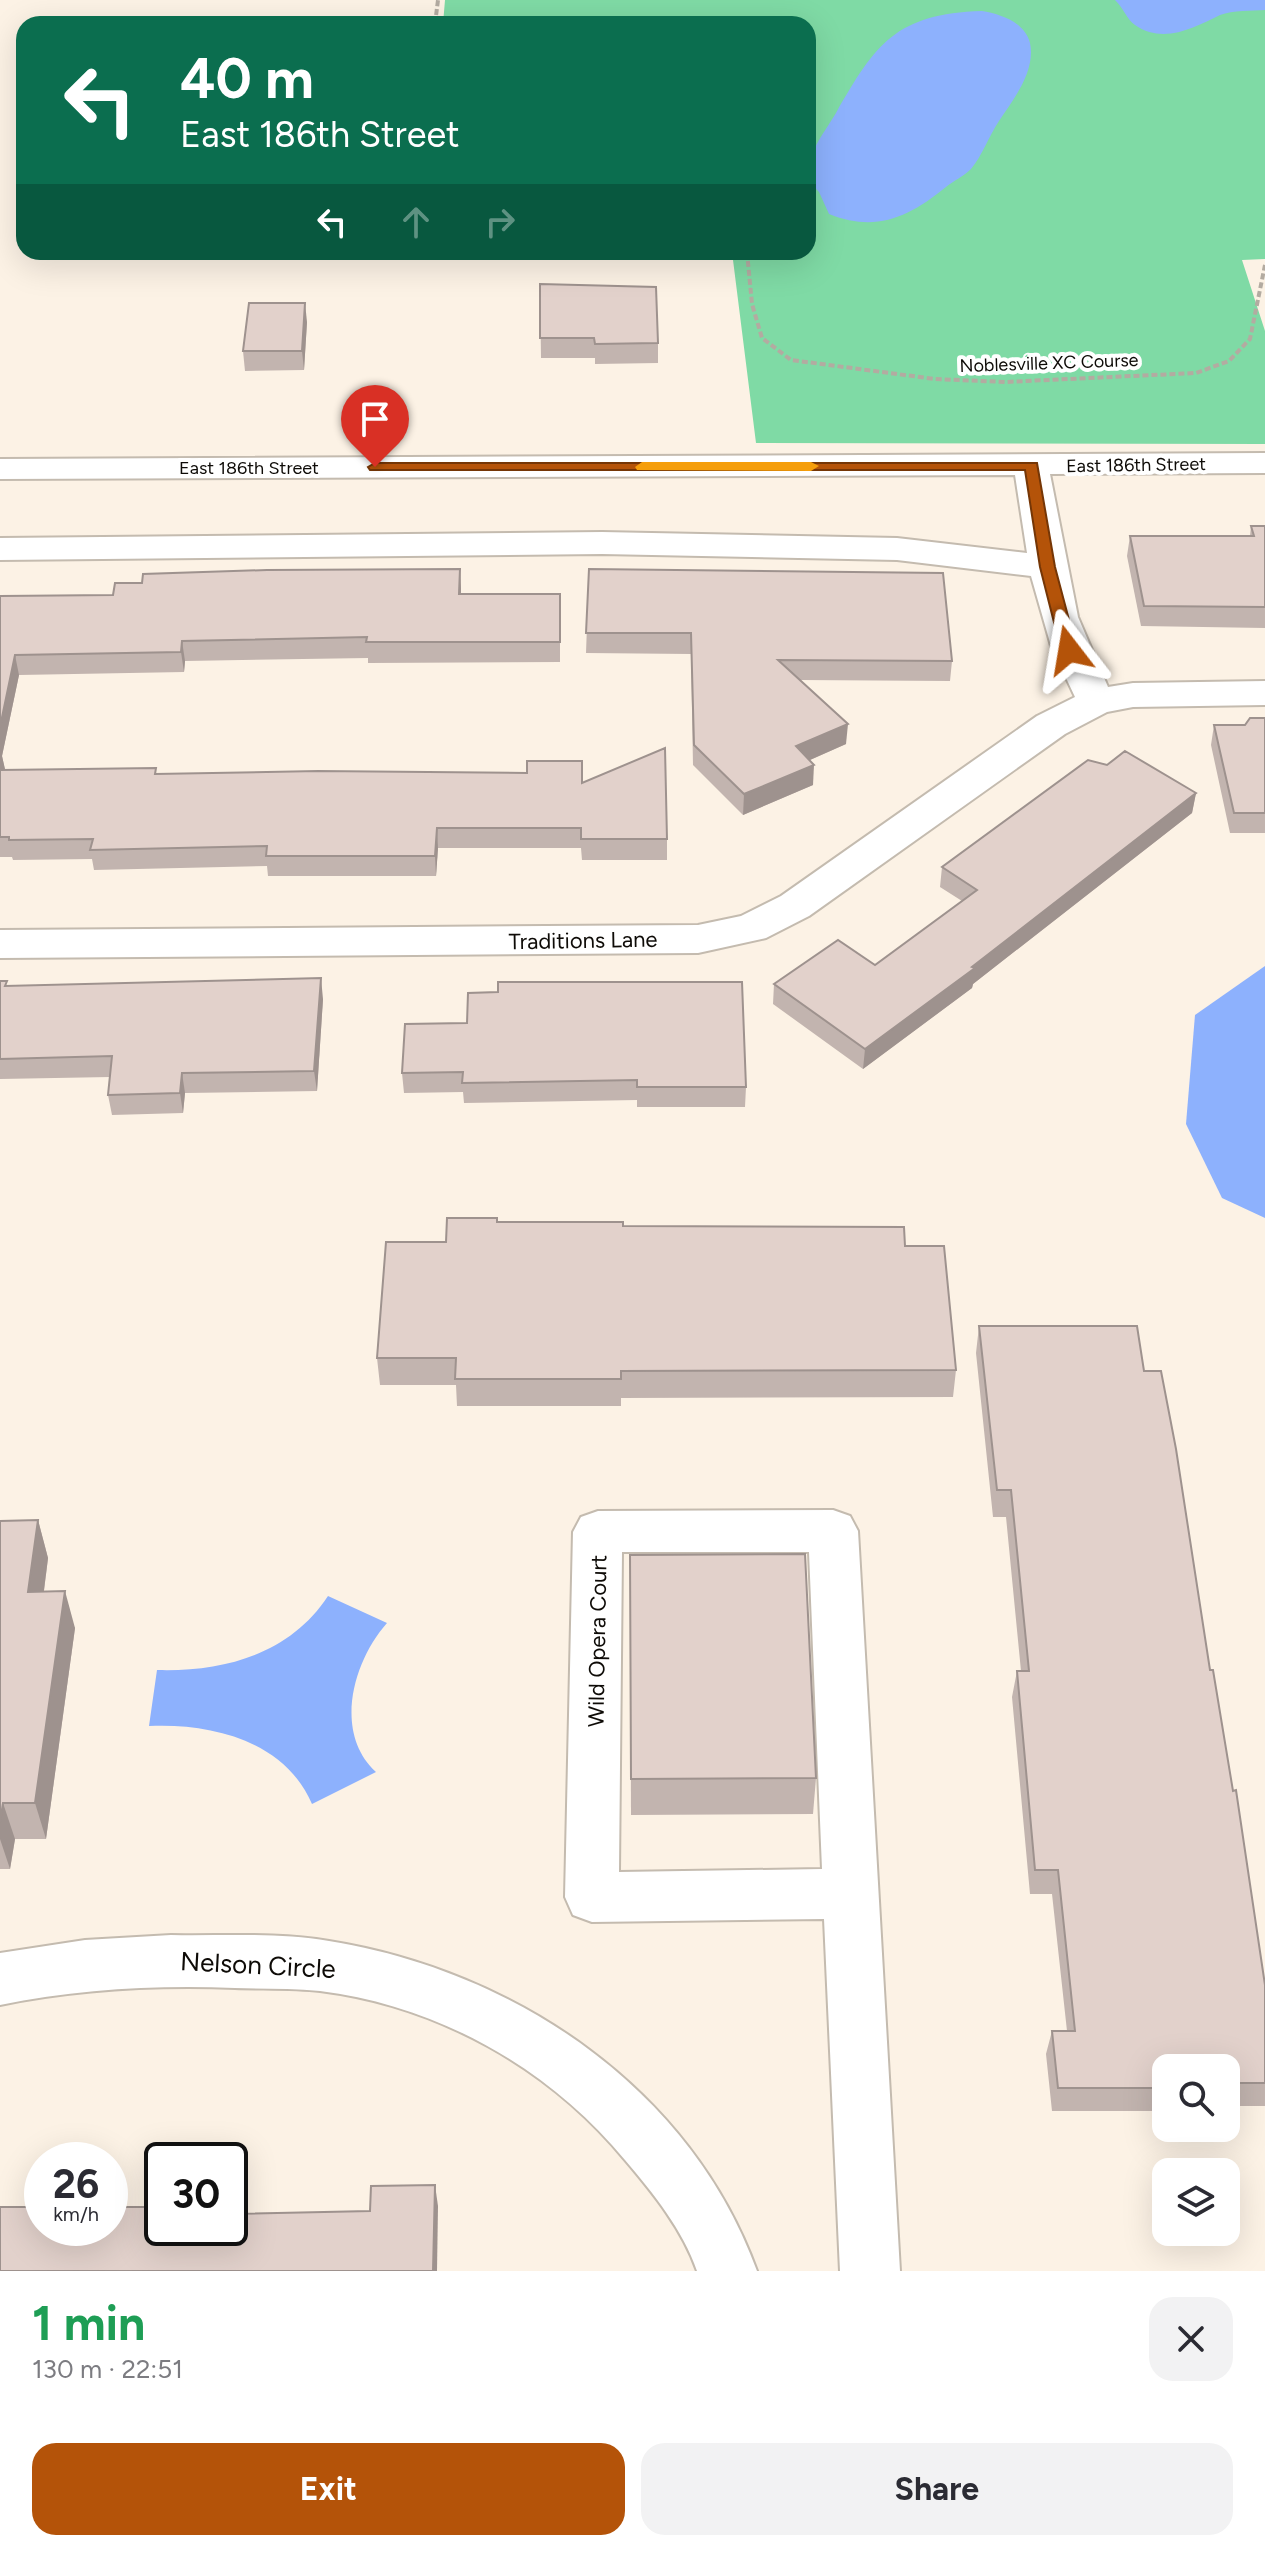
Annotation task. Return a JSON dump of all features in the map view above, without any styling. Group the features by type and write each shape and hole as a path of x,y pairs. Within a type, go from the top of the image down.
{"street":[{"name":"East 186th Street","path":"0,469 1265,463"},
{"path":"1031,466 1048,567 1069,650 1077,671 1097,701"},
{"path":"0,549 602,543 897,549 1048,567"},
{"name":"Traditions Lane","path":"0,944 698,939 751,928 795,906 1051,725 1097,701 1133,695 1265,693"},
{"name":"Wild Opera Court","path":"850,1894 592,1897 598,1532 833,1531 870,2271"},
{"name":"Nelson Circle","path":"0,1979 39,1970 144,1959 331,1966 409,1985 496,2020 577,2070 633,2122 683,2187 720,2247 727,2271"}],"path":[{"name":"Noblesville XC Course","path":"748,260 752,304 762,338 791,360 935,379 1005,382 1090,375 1196,373 1229,361 1250,339 1265,265"}],"green space":[{"path":"445,0 1265,0 1265,259 1242,260 1265,331 1265,444 756,443 733,260 816,260 816,16 444,16"}],"water":[{"path":"1115,0 1265,0 1265,10 1225,13 1190,29 1157,34 1132,23"},
{"path":"982,11 1004,17 1023,30 1030,43 1030,64 1022,85 975,164 919,207 891,219 862,222 829,214 816,189 816,147 864,68 892,37 909,26 953,13"},
{"path":"1265,966 1265,1218 1222,1198 1186,1124 1195,1015"},
{"path":"328,1596 387,1623 365,1657 353,1697 355,1738 363,1756 376,1772 312,1804 300,1782 284,1765 244,1740 197,1728 149,1726 157,1670 207,1667 253,1656 295,1632"}],"building":[{"path":"540,284 656,287 658,343 595,344 594,338 540,338"},
{"path":"249,303 305,303 302,351 243,351"},
{"path":"1251,526 1265,526 1265,607 1144,606 1130,536 1254,536"},
{"path":"460,569 459,594 560,594 560,642 366,642 367,637 182,641 181,652 15,655 0,727 0,596 113,595 115,583 142,583 143,574"},
{"path":"589,569 943,573 952,661 778,660 848,724 796,746 814,765 744,794 694,745 691,633 586,633"},
{"path":"1250,718 1265,718 1265,813 1234,813 1214,725 1245,725"},
{"path":"665,748 667,839 581,839 581,828 437,828 435,856 266,856 267,846 90,850 93,839 9,840 9,837 0,837 0,770 156,768 155,774 318,771 527,773 527,761 582,761 582,783"},
{"path":"1125,751 1196,793 972,967 975,968 865,1049 774,984 838,940 875,965 977,890 942,867 1088,760 1107,765"},
{"path":"321,978 314,1071 182,1073 180,1093 108,1095 112,1056 0,1059 0,981 7,981 5,986"},
{"path":"498,982 742,982 746,1087 637,1087 637,1080 462,1083 463,1072 402,1073 405,1024 467,1023 468,993 498,992"},
{"path":"447,1218 497,1218 497,1222 623,1222 623,1226 904,1227 905,1246 944,1246 956,1370 621,1371 621,1379 455,1379 456,1358 377,1358 386,1242 446,1242"},
{"path":"979,1326 1137,1326 1144,1371 1161,1371 1210,1670 1213,1670 1233,1791 1236,1790 1265,1985 1265,2083 1240,2083 1240,2054 1152,2054 1152,2088 1058,2088 1052,2031 1075,2031 1058,1870 1035,1870 1017,1671 1029,1671 1011,1490 997,1490"},
{"path":"38,1520 28,1592 65,1591 35,1803 3,1803 0,1822 0,1521"},
{"path":"805,1554 816,1778 631,1779 630,1555"},
{"path":"435,2185 433,2271 0,2271 0,2207 24,2207 24,2246 128,2246 128,2207 144,2207 144,2246 248,2246 248,2214 370,2211 371,2186"}],"slow traffic":[{"path":"642,467 811,466"}],"route":[{"path":"375,467 1031,466 1048,567 1069,650"}]}
